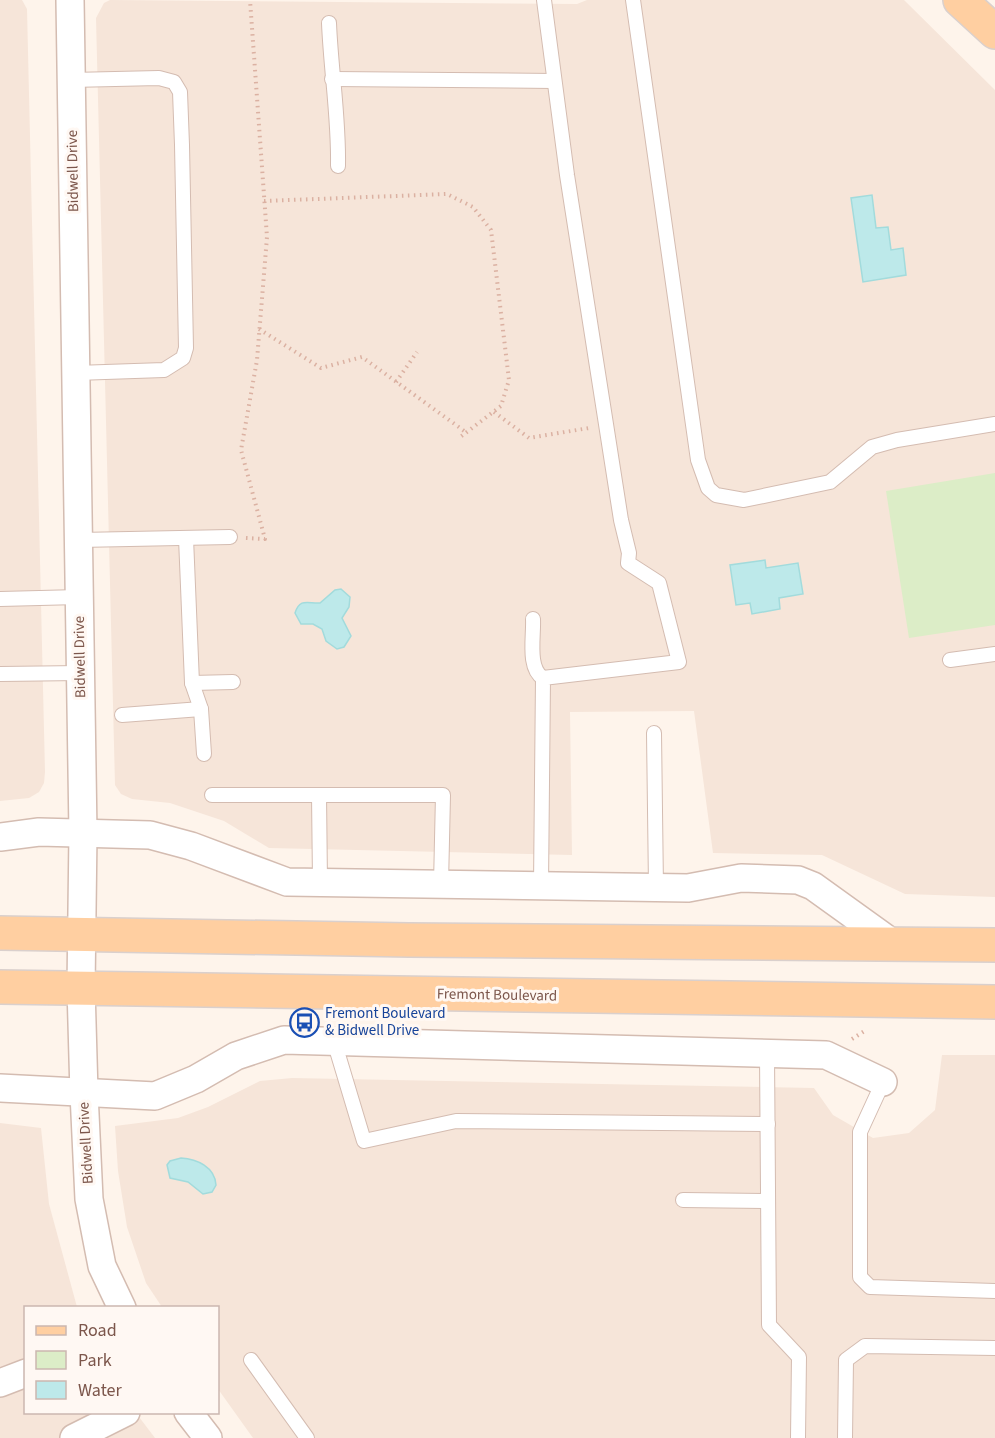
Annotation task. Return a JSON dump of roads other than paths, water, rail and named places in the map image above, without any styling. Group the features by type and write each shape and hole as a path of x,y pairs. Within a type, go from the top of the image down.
{"main road":[{"path":"960,0 995,32"},
{"path":"0,933 995,945"},
{"name":"Fremont Boulevard","path":"0,987 995,1002"}],"street":[{"name":"Bidwell Drive","path":"70,0 81,673 83,833 81,988 84,1093 89,1199 102,1266 121,1306"},
{"path":"0,837 39,832 150,835 191,846 287,882 696,888 735,879 798,880 813,886 895,945"},
{"path":"0,1088 155,1096 196,1079 236,1056 284,1040 826,1055 884,1082"},
{"path":"0,1383 24,1374"},
{"path":"74,1438 124,1414"},
{"path":"189,1414 208,1438"}],"lane":[{"path":"533,619 534,667 538,675 543,678 679,662 659,584 628,563 629,553 621,520 606,426 544,0"},
{"path":"633,0 698,460 708,488 716,495 744,500 830,482 872,447 897,440 995,424"},
{"path":"329,23 332,79 339,134 338,166"},
{"path":"71,80 159,78 174,82 180,92 186,348 183,358 164,370 76,374"},
{"path":"332,79 554,81"},
{"path":"79,540 230,537"},
{"path":"186,538 192,684 201,709 204,754"},
{"path":"0,599 80,597"},
{"path":"950,660 995,654"},
{"path":"0,674 81,673"},
{"path":"542,886 543,678"},
{"path":"192,684 233,682"},
{"path":"122,715 201,709"},
{"path":"654,734 657,887"},
{"path":"212,795 443,795 441,884"},
{"path":"319,795 320,882"},
{"path":"334,1041 364,1141 456,1120 768,1124"},
{"path":"767,1054 769,1325 799,1358 798,1438"},
{"path":"884,1082 860,1132 860,1277 870,1287 995,1291"},
{"path":"683,1200 768,1201"},
{"path":"845,1438 846,1360 865,1346 995,1348"},
{"path":"251,1360 307,1438"}],"water":[{"path":"872,195 876,228 888,227 891,250 903,248 906,275 863,282 851,198"},
{"path":"765,560 766,568 798,563 803,594 779,598 780,609 752,614 750,603 736,605 730,565"},
{"path":"341,589 350,597 349,607 342,618 351,636 344,647 337,649 326,641 322,629 313,624 301,624 295,613 302,603 320,603 335,590"},
{"path":"181,1158 199,1162 209,1169 216,1185 212,1192 203,1194 188,1182 170,1178 167,1165 170,1161"}],"place":[{"name":"Fremont Boulevard & Bidwell Drive","path":"304,1022"}]}
